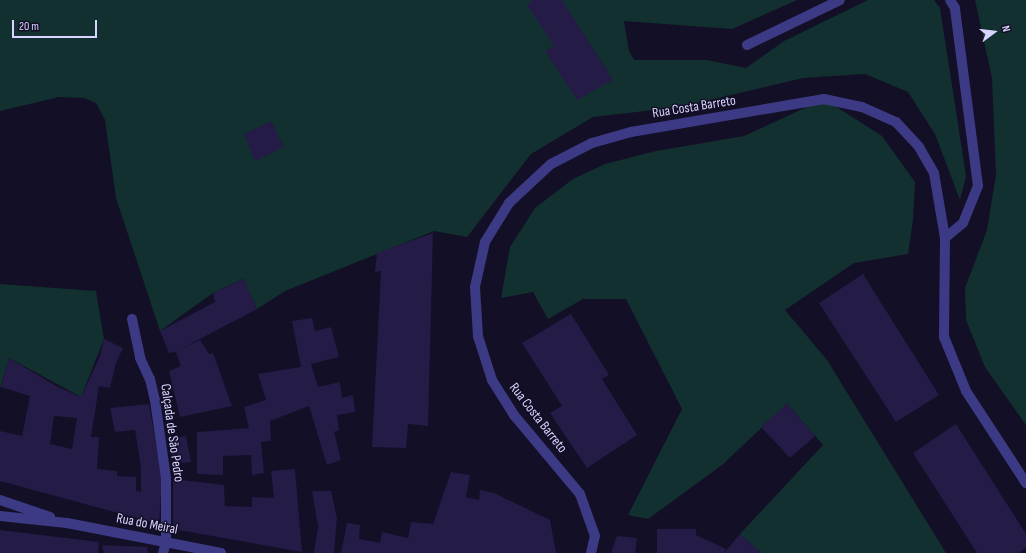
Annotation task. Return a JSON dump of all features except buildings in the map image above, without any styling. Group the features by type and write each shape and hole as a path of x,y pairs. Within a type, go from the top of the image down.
{"street":[{"path":"747,45 840,0"},
{"path":"945,238 963,223 978,186 955,8 950,0"},
{"name":"Rua Costa Barreto","path":"591,553 595,536 580,494 514,415 492,380 478,336 475,287 485,242 509,203 552,164 592,143 631,132 824,99 862,107 896,122 919,147 934,172 945,238 944,337 966,391 1026,483"},
{"name":"Calçada de São Pedro","path":"132,319 140,358 150,379 157,414 166,478 166,542 163,553"},
{"name":"Rua do Meiral","path":"0,500 67,523"},
{"name":"Rua do Meiral","path":"0,516 67,523 221,553"}],"green space":[{"path":"0,0 797,0 732,29 624,21 629,51 634,60 707,60 746,68 784,41 868,0 934,0 940,8 966,176 960,200 935,134 908,92 865,74 803,78 680,107 593,117 531,154 467,237 434,231 285,291 257,309 243,279 213,293 160,331 116,198 105,120 96,103 84,98 59,97 0,111"},
{"path":"975,0 1026,0 1026,425 985,367 966,320 965,288 987,230 996,175 992,78"},
{"path":"824,99 882,136 915,182 913,220 908,254 854,263 785,310 827,360 946,553 761,553 740,534 823,445 787,404 722,465 648,519 628,515 682,409 626,299 583,299 548,319 533,292 501,298 510,247 535,208 573,179 605,164 656,151 744,136"},
{"path":"0,284 96,291 104,339 81,397 9,358 0,389"}]}
